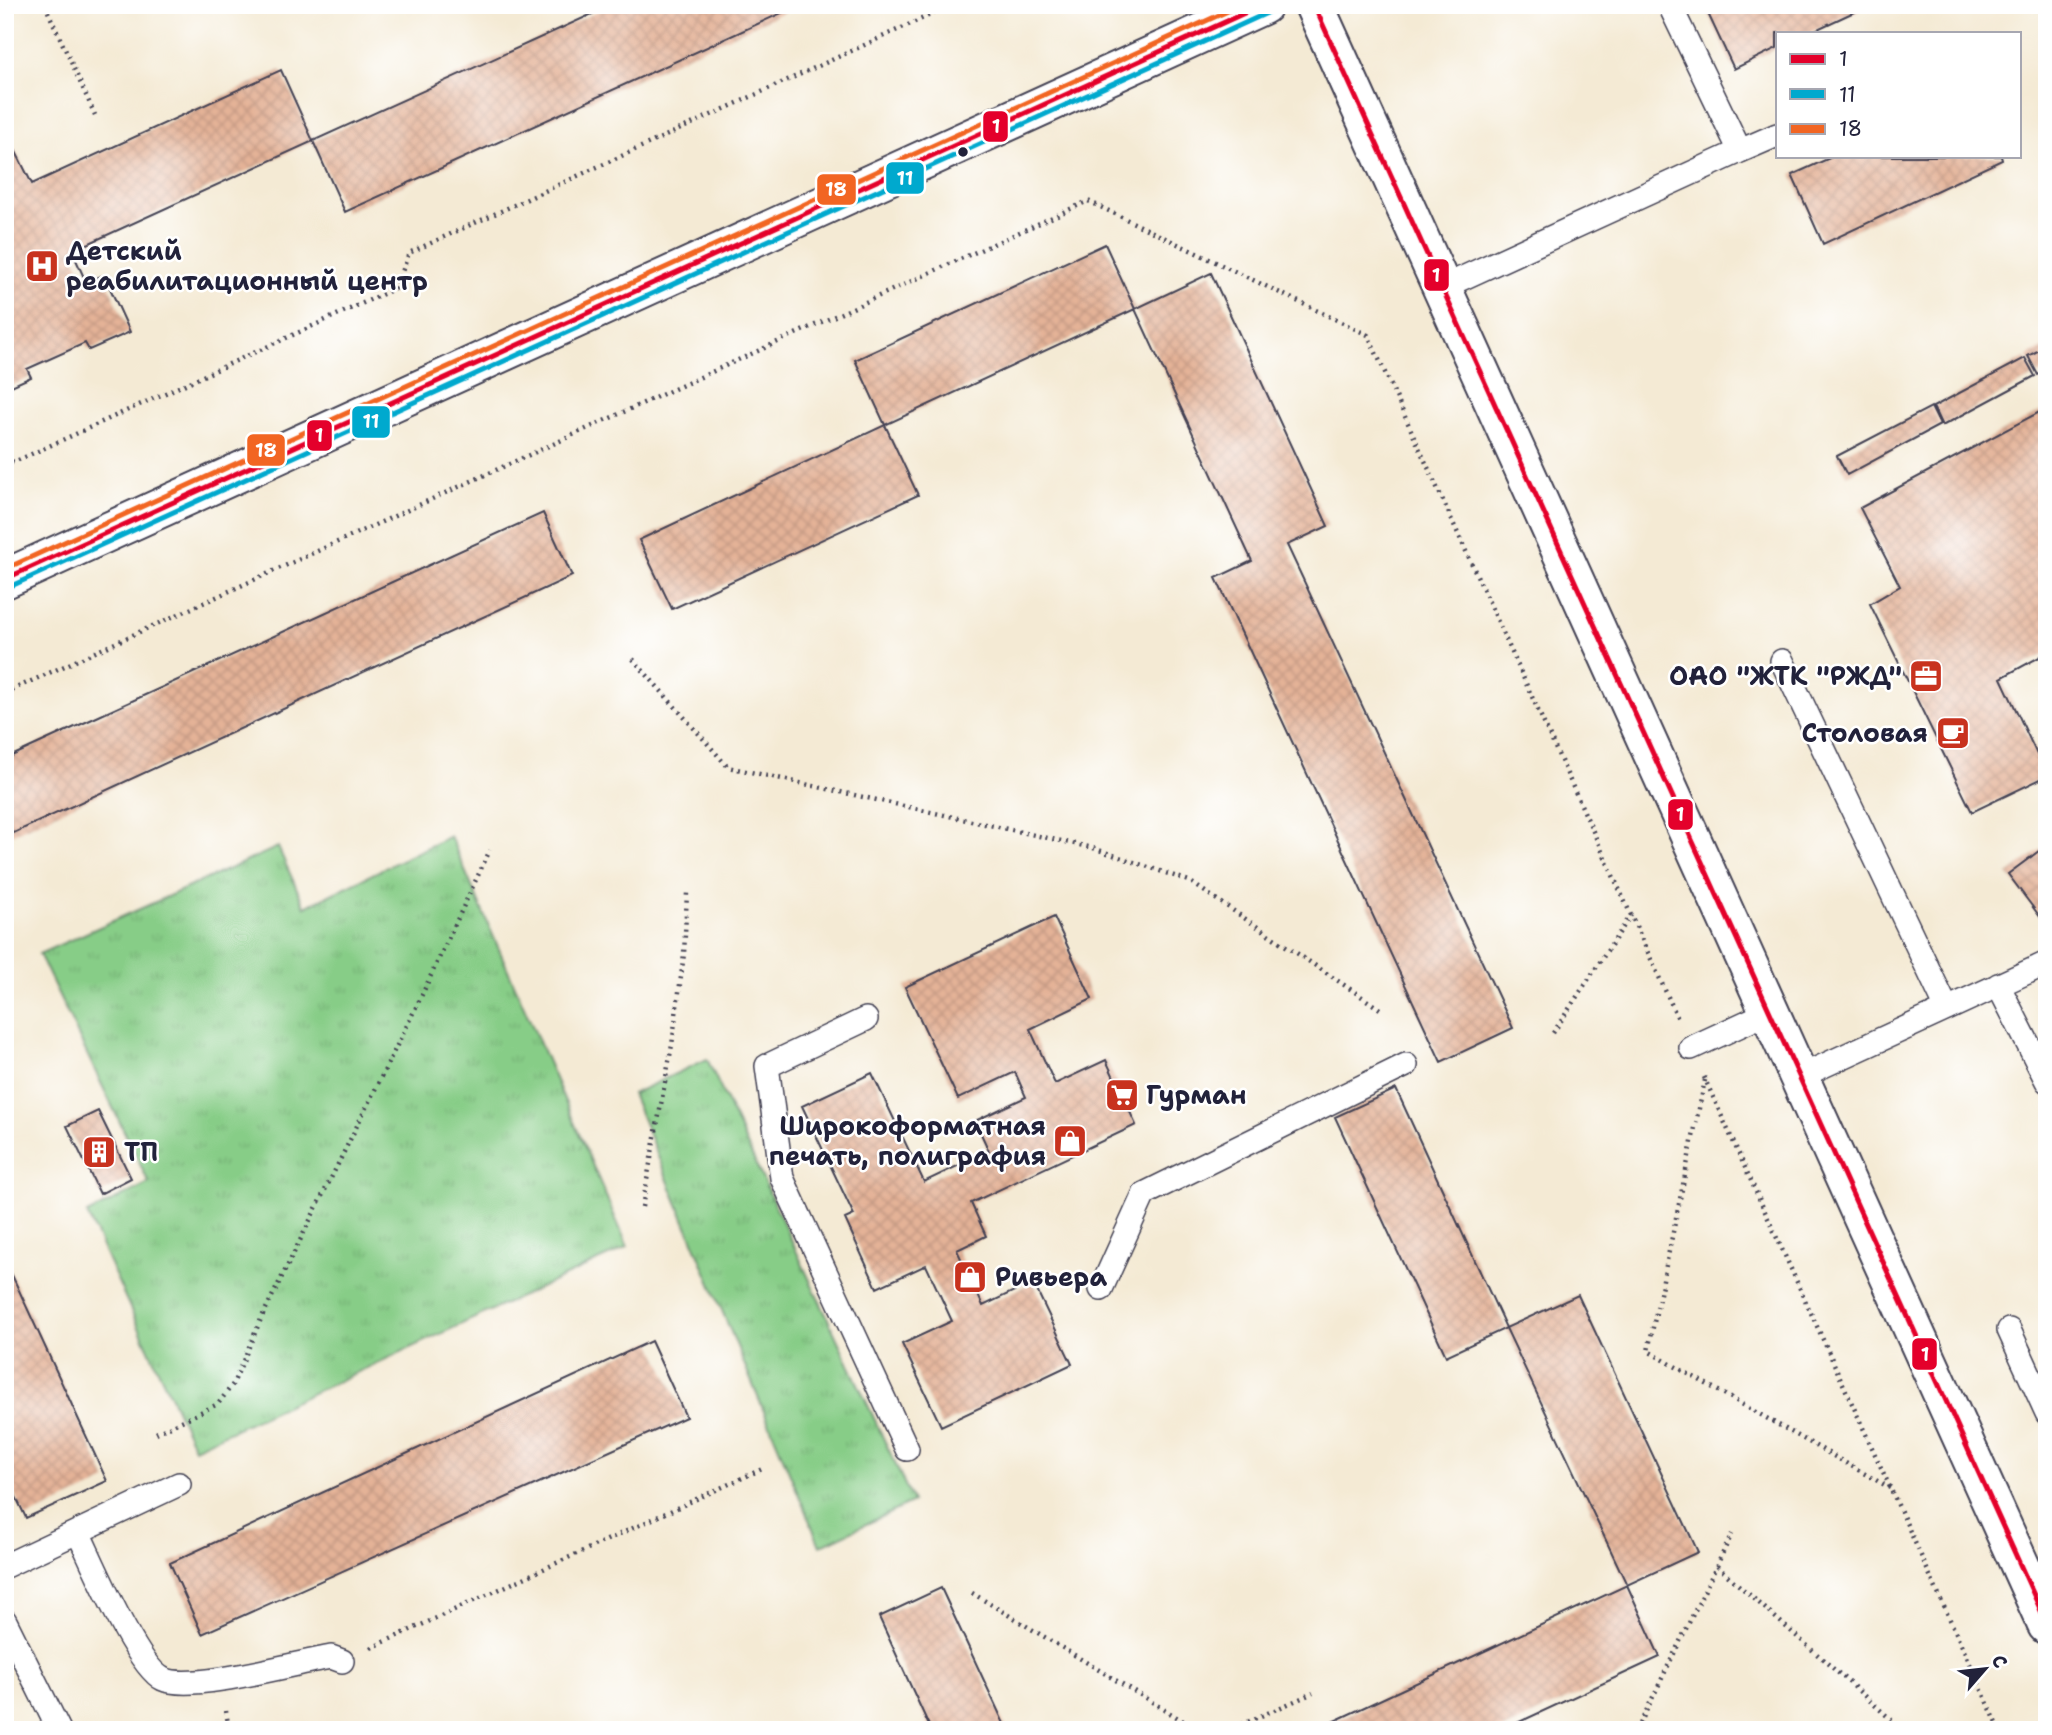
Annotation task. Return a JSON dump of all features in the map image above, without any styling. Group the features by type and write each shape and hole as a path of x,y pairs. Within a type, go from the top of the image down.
{"main road":[{"path":"6,577 1263,5"},
{"path":"1314,5 2047,1625"}],"lane":[{"path":"1672,10 1740,151"},
{"path":"1441,288 1776,135"},
{"path":"1782,661 1947,1009"},
{"path":"1798,1077 2047,964"},
{"path":"1998,985 2047,1081"},
{"path":"1691,1048 1769,1012"},
{"path":"866,1019 768,1066 782,1178 906,1449"},
{"path":"1101,1289 1144,1194 1406,1065"},
{"path":"2009,1330 2047,1413"},
{"path":"5,1566 179,1485"},
{"path":"78,1532 141,1659 160,1678 188,1684 331,1657 342,1661"},
{"path":"5,1621 59,1730"}],"path":[{"path":"45,5 95,115"},
{"path":"5,459 14,462 396,288 409,253 952,5"},
{"path":"5,693 1088,201 1368,335"},
{"path":"633,659 729,767 1093,848 1189,881 1380,1009"},
{"path":"156,1433 218,1404 233,1384 261,1320 490,850"},
{"path":"642,1207 672,1045 684,954 687,893"},
{"path":"1553,1034 1631,915"},
{"path":"1705,1079 1648,1351 1891,1489"},
{"path":"342,1661 762,1469"},
{"path":"1637,1730 1732,1534"},
{"path":"1717,1566 1903,1730"},
{"path":"972,1593 1198,1730"},
{"path":"1228,1730 1313,1693"}],"green space":[{"path":"450,836 628,1247 194,1448 87,1214 149,1183 39,954 278,847 305,907"},
{"path":"707,1059 913,1502 820,1546 632,1094"}],"building":[{"path":"612,5 799,5 345,212 313,141"},
{"path":"1704,5 1869,5 1811,32 1776,32 1776,48 1734,69"},
{"path":"281,70 313,141 72,251 86,282 104,275 130,332 89,350 85,343 27,369 31,377 5,389 5,130 32,184"},
{"path":"1830,158 2002,160 1823,244 1792,175"},
{"path":"1105,244 1135,309 885,425 855,360"},
{"path":"1211,273 1328,526 1287,545 1513,1028 1441,1062 1216,578 1252,561 1135,309"},
{"path":"2047,346 2047,370 2038,375 2028,356"},
{"path":"2025,358 2035,376 1942,426 1933,407"},
{"path":"1931,407 1940,425 1847,475 1837,456"},
{"path":"2047,408 2047,653 2001,678 2047,776 1972,812 1870,604 1900,586 1860,508"},
{"path":"885,425 918,495 672,609 639,540"},
{"path":"543,513 572,576 5,837 5,759"},
{"path":"2047,845 2047,926 2008,874"},
{"path":"1054,917 1092,999 1030,1029 1055,1084 1106,1060 1136,1125 971,1203 986,1236 957,1250 983,1306 1033,1282 1072,1364 941,1426 902,1344 952,1321 926,1265 877,1288 845,1219 854,1215 802,1106 872,1073 924,1182 989,1151 975,1121 1026,1097 1015,1072 958,1099 905,987"},
{"path":"1396,1089 1506,1328 1446,1356 1335,1117"},
{"name":"ТП","path":"98,1111 131,1178 100,1194 67,1126"},
{"path":"5,1260 107,1481 26,1518 5,1474"},
{"path":"1578,1295 1698,1552 1627,1585 1506,1328"},
{"path":"651,1341 686,1417 202,1634 170,1563"},
{"path":"1627,1585 1660,1657 1502,1730 1315,1730"},
{"path":"941,1588 1007,1730 931,1730 879,1617"}],"transit line":[{"name":"18","path":"5,569 1241,5"},
{"name":"1","path":"5,579 1262,5"},
{"name":"1","path":"1314,5 2047,1624"},
{"name":"11","path":"9,587 1267,13"}],"place":[{"name":"Детский реабилитационный центр","path":"42,266"},
{"name":"ОАО \"ЖТК \"РЖД\"","path":"1926,676"},
{"name":"Столовая","path":"1953,733"},
{"name":"Гурман","path":"1122,1095"},
{"name":"Широкоформатная печать, полиграфия","path":"1070,1141"},
{"name":"ТП","path":"99,1152"},
{"name":"Ривьера","path":"970,1277"}]}
